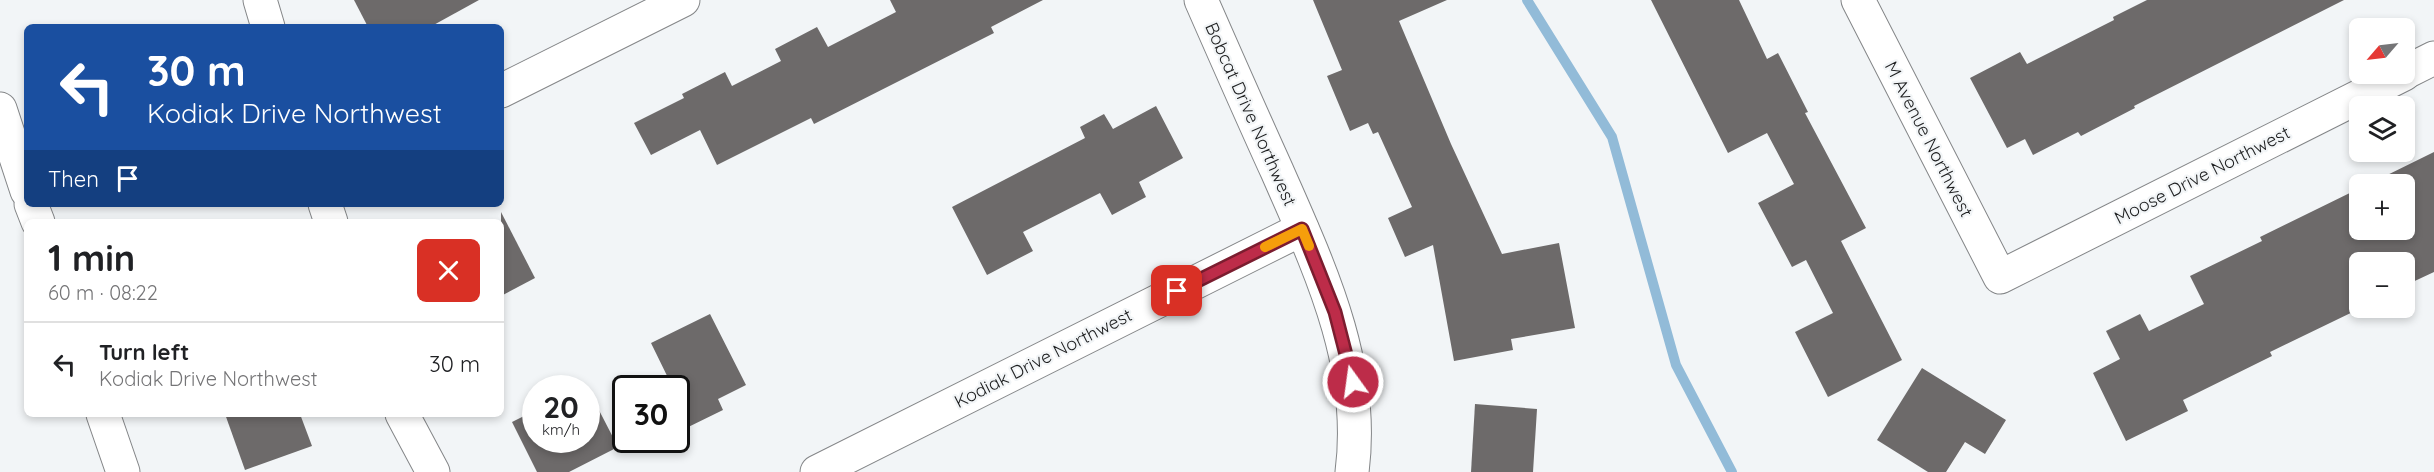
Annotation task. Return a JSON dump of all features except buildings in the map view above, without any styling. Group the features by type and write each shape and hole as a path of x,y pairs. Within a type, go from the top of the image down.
{"street":[{"path":"260,0 266,24"},
{"path":"504,90 683,0"},
{"name":"Bobcat Drive Northwest","path":"1201,0 1302,229 1335,312 1353,382 1355,448 1352,472"},
{"name":"M Avenue Northwest","path":"1858,0 2000,277"},
{"name":"Moose Drive Northwest","path":"2415,68 2434,58"},
{"name":"Moose Drive Northwest","path":"2000,277 2382,84"},
{"path":"0,109 7,159 24,186"},
{"name":"Kodiak Drive Northwest","path":"817,472 1302,229"},
{"path":"104,417 123,472"},
{"path":"404,417 433,472"}],"waterway":[{"path":"1527,0 1612,137 1676,365 1732,472"}],"slow traffic":[{"path":"1265,247 1302,229 1309,246"}],"route":[{"path":"1177,291 1302,229 1335,312 1353,382"}]}
